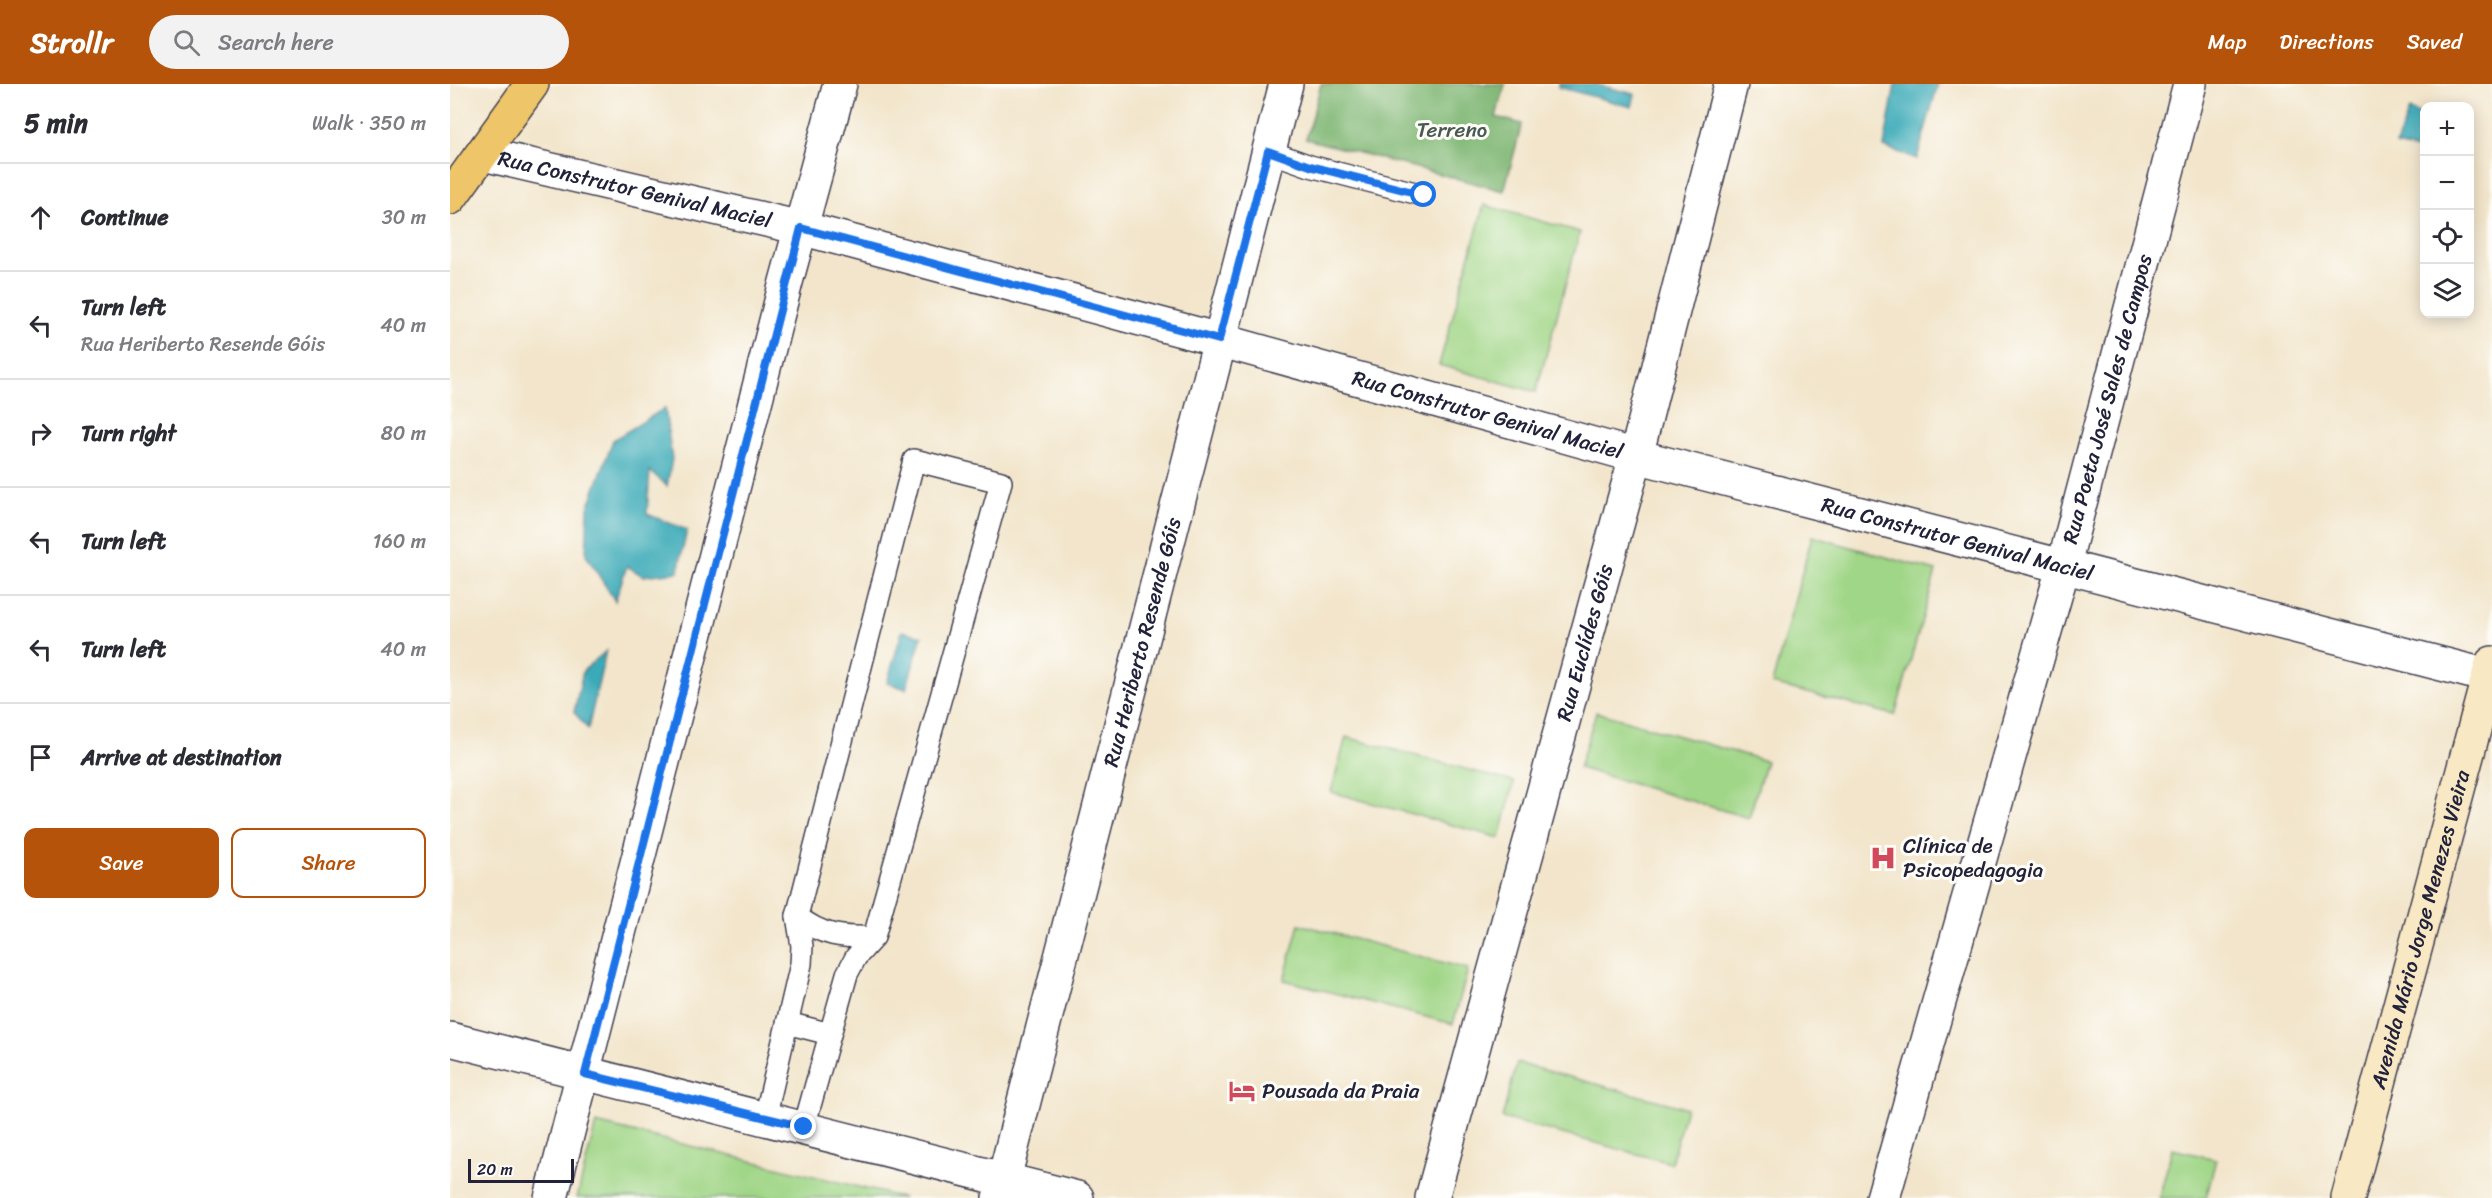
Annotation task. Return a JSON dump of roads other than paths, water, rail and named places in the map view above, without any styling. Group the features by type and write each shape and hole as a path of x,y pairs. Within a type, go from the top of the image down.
{"main road":[{"path":"450,198 532,84"}],"street":[{"path":"551,1198 840,84"},
{"name":"Rua Heriberto Resende Góis","path":"1001,1188 1286,84"},
{"name":"Rua Euclídes Góis","path":"1432,1198 1636,456 1731,84"},
{"name":"Rua Poeta José Sales de Campos","path":"1883,1198 2063,568 2190,84"},
{"name":"Rua Construtor Genival Maciel","path":"483,154 801,228 1219,340 1636,456 2063,568 2491,672"},
{"name":"Avenida Mário Jorge Menezes Vieira","path":"2348,1198 2491,672"},
{"path":"450,1039 804,1127 1001,1188 1077,1198"}],"lane":[{"path":"1268,151 1310,166 1424,195"},
{"path":"765,1118 801,964 802,946 797,916 914,460 1001,482 874,937 856,957 847,974 804,1127"},
{"path":"797,916 821,933 843,938 874,937"},
{"path":"802,946 822,943 841,948 856,957"},
{"path":"787,1023 830,1034"}],"water":[{"path":"1559,84 1594,84 1635,94 1632,107 1558,87"},
{"path":"1895,84 1938,84 1917,159 1884,147"},
{"path":"2409,110 2420,114 2420,144 2416,150 2396,145"},
{"path":"665,408 672,459 667,486 650,471 647,514 687,530 678,572 643,576 627,566 615,601 586,555 588,508 613,440"},
{"path":"902,631 922,636 906,689 887,683"},
{"path":"606,651 588,729 574,712 583,671"}],"place":[{"name":"Clínica de Psicopedagogia","path":"1883,858"},
{"name":"Pousada da Praia","path":"1242,1091"}],"park label":[{"name":"Terreno","path":"1452,130"}]}
